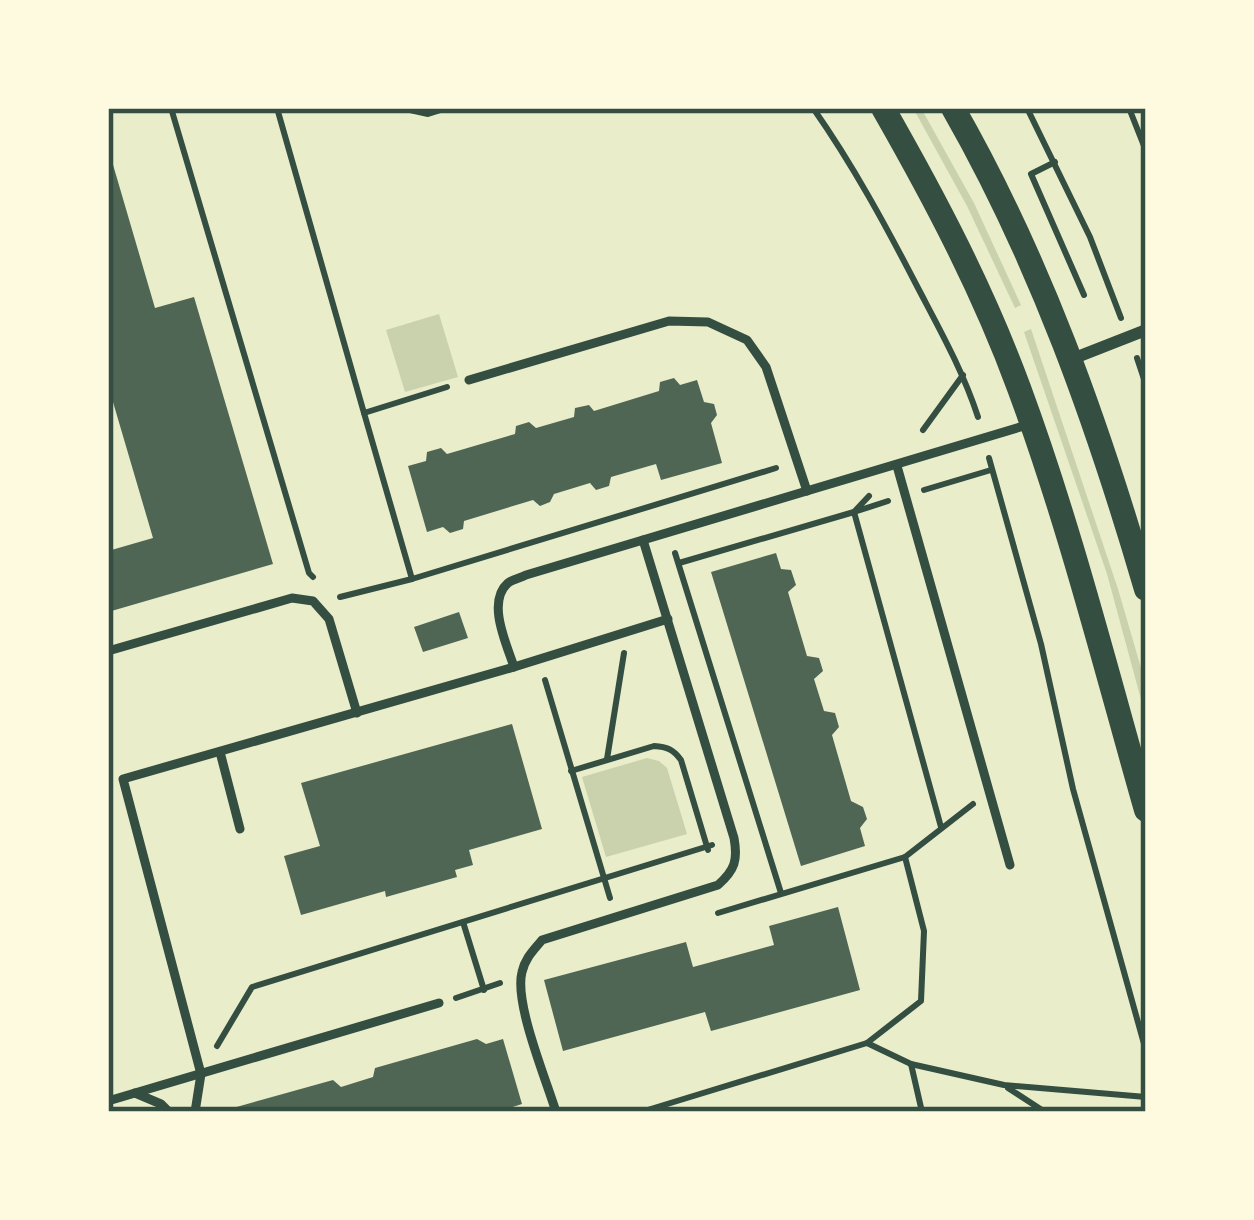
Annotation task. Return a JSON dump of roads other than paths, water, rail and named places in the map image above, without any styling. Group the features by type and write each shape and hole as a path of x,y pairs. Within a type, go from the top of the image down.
{"main road":[{"path":"883,108 967,264 1032,424 1146,810"},
{"path":"953,108 1025,247 1072,359 1146,590"}],"street":[{"path":"1072,359 1146,330"}],"lane":[{"path":"469,380 669,321 708,322 747,340 766,367 807,491"},
{"path":"514,667 499,597 507,584 526,575 1032,424"},
{"path":"897,466 1010,866"},
{"path":"556,1112 521,999 521,974 528,956 542,940 718,884 731,873 737,857 643,540"},
{"path":"108,651 292,598 314,601 328,619 357,712"},
{"path":"108,784 668,619"},
{"path":"220,752 240,829"},
{"path":"123,779 200,1074 195,1112"},
{"path":"108,1101 439,1003"},
{"path":"135,1093 169,1112"}]}
